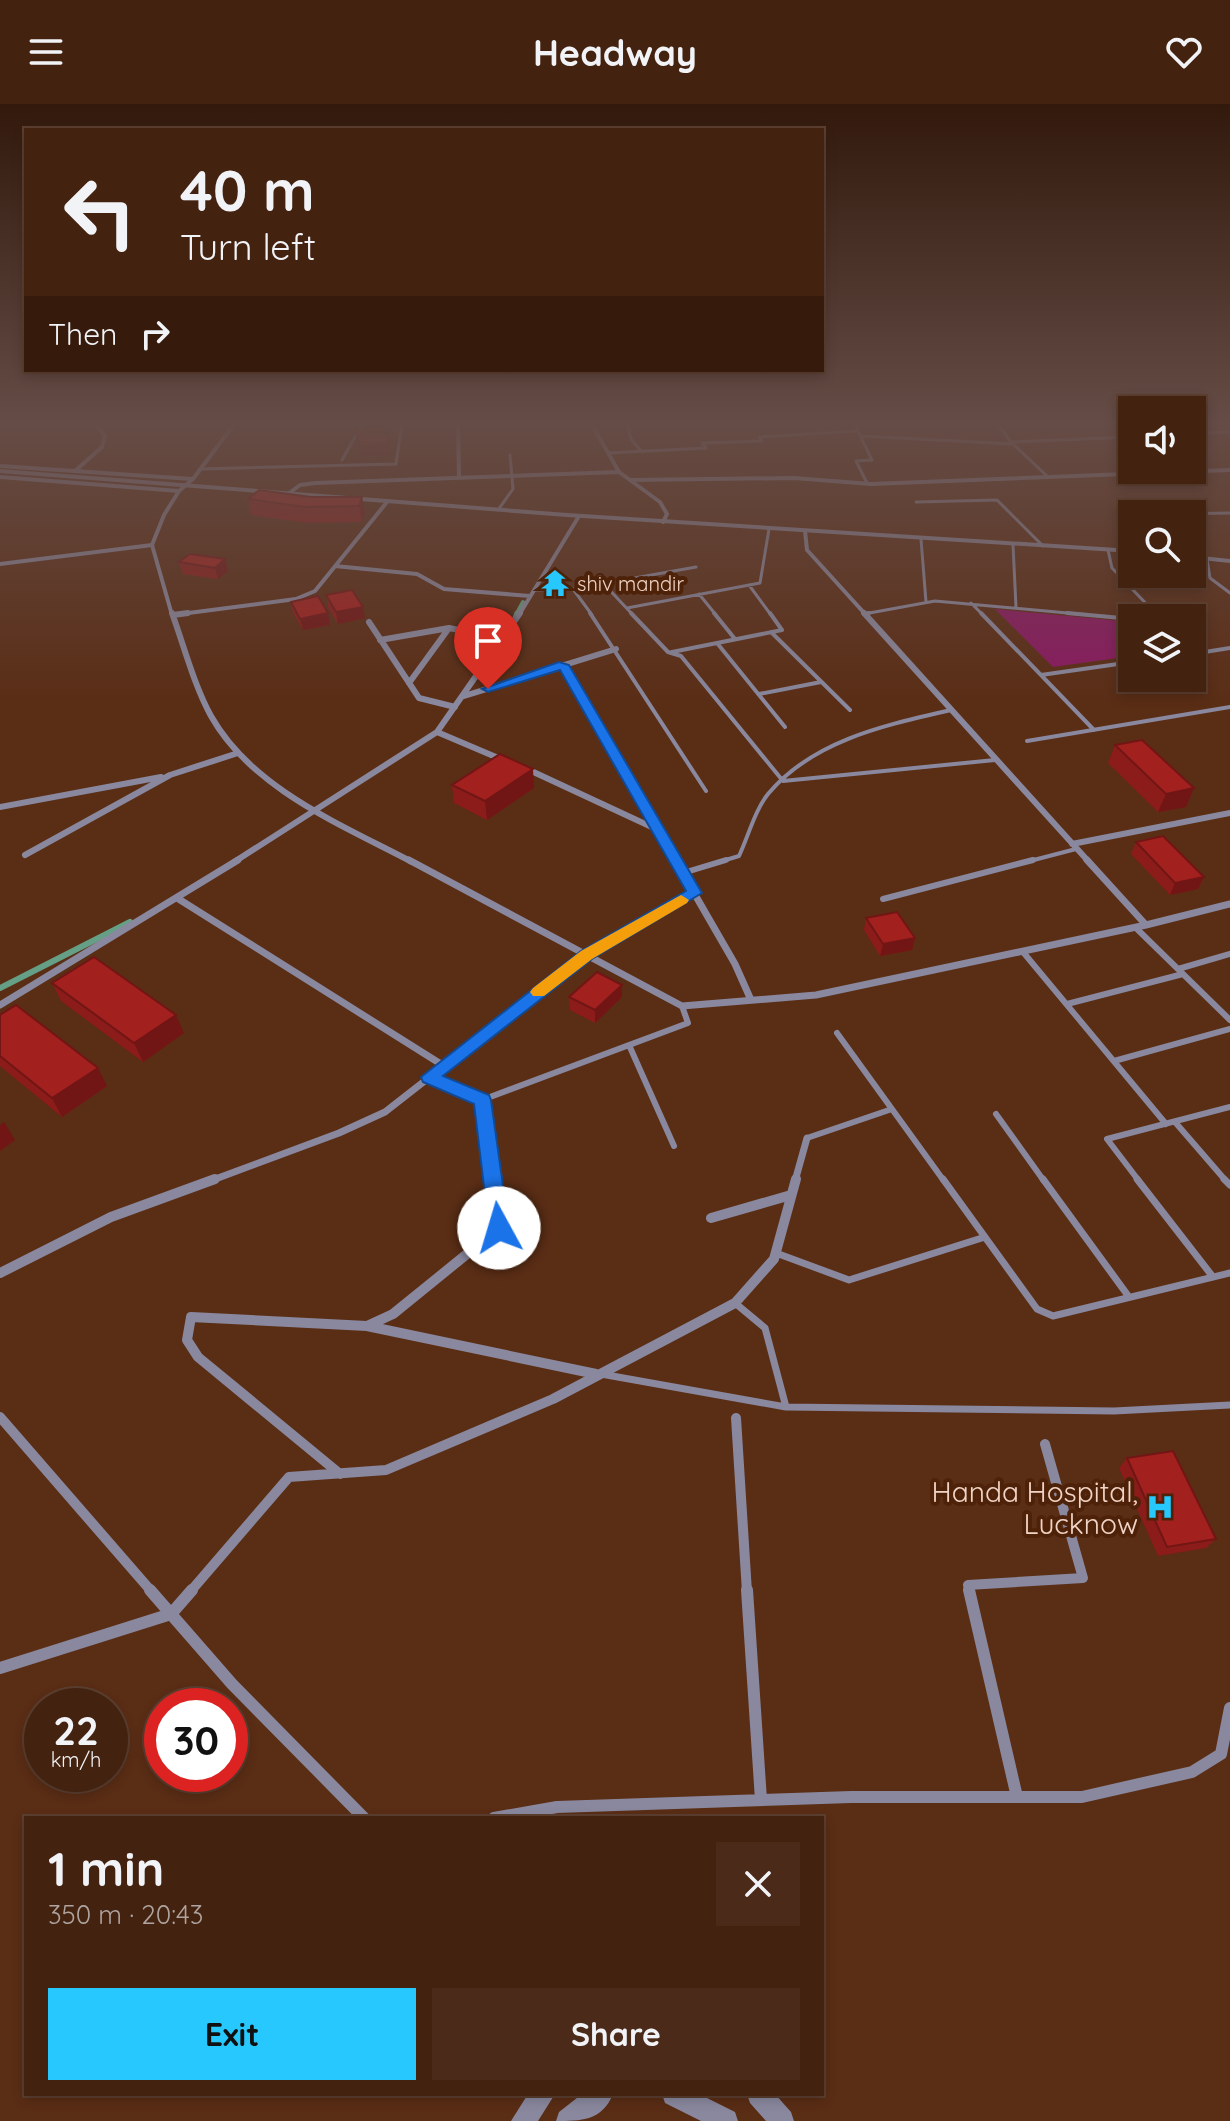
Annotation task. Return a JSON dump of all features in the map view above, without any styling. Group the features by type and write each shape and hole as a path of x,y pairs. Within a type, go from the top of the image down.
{"street":[{"path":"163,517 152,545 162,588 211,716 238,753 280,788 315,810 682,1006 816,995 1136,928 1230,904"},
{"path":"173,615 296,599 315,591 375,517"},
{"path":"0,1005 177,898 437,732 504,639 578,517"},
{"path":"595,517 1118,550"},
{"path":"663,522 665,517"},
{"path":"805,531 807,550 1146,925"},
{"path":"0,564 152,545"},
{"path":"1206,556 1230,559"},
{"path":"335,566 417,574 444,589 532,593"},
{"path":"369,622 419,698 455,707"},
{"path":"380,640 449,628 504,639"},
{"path":"409,683 449,628"},
{"path":"463,696 616,649"},
{"path":"563,665 735,964 751,1000"},
{"path":"437,732 506,761"},
{"path":"0,807 170,775 238,753"},
{"path":"519,766 658,829"},
{"path":"25,855 170,775"},
{"path":"1074,847 1230,813"},
{"path":"0,1273 111,1217 339,1133 385,1112 586,955 694,893"},
{"path":"177,898 444,1066"},
{"path":"367,1326 393,1314 499,1228 482,1100"},
{"path":"0,1668 171,1614 289,1477 386,1470 553,1399 735,1303 774,1259 807,1138"},
{"path":"711,1218 791,1195"},
{"path":"340,1474 198,1357 187,1340 191,1317 367,1326 597,1374"},
{"path":"0,1417 232,1684 362,1816"},
{"path":"736,1418 761,1800"},
{"path":"1017,1797 968,1585 1083,1578 1045,1444"},
{"path":"505,1816 557,1807 761,1800 1082,1797 1192,1772 1221,1754 1230,1708"},
{"path":"523,2121 542,2096"},
{"path":"568,2121 599,2096"},
{"path":"678,2096 726,2121"},
{"path":"761,2096 782,2121"}],"lane":[{"path":"1014,517 1043,546"},
{"path":"627,608 760,583 769,529"},
{"path":"921,539 926,602"},
{"path":"1013,545 1016,607"},
{"path":"1108,550 1112,568 1147,604"},
{"path":"532,593 573,589 696,567"},
{"path":"1206,571 1230,593"},
{"path":"603,583 668,652 681,656 783,781"},
{"path":"668,652 782,630 749,585"},
{"path":"573,589 616,649 706,791"},
{"path":"699,594 735,639"},
{"path":"864,614 926,602 971,602 1118,618"},
{"path":"971,602 1094,730"},
{"path":"771,632 850,710"},
{"path":"717,643 785,727"},
{"path":"1206,651 1230,648"},
{"path":"1041,675 1118,664"},
{"path":"759,694 821,682"},
{"path":"1027,741 1230,707"},
{"path":"683,873 739,856 767,795 810,758 872,728 951,710"},
{"path":"783,781 995,760"},
{"path":"883,899 1074,847"},
{"path":"1136,928 1230,1020"},
{"path":"1023,952 1114,1061 1171,1123 1226,1175 1230,1185"},
{"path":"1067,1004 1181,972 1230,954"},
{"path":"430,1077 482,1100 688,1023 682,1006"},
{"path":"1114,1061 1230,1029"},
{"path":"837,1033 1037,1309 1053,1316 1230,1273"},
{"path":"629,1045 674,1146"},
{"path":"1213,1277 1107,1139 1230,1107"},
{"path":"807,1138 892,1109"},
{"path":"996,1114 1129,1297"},
{"path":"775,1253 849,1280 985,1237"},
{"path":"735,1303 765,1328 786,1407"},
{"path":"597,1374 786,1407 1114,1411 1230,1405"}],"shaded area":[{"path":"995,609 1118,621 1118,658 1053,667"}],"building":[{"path":"190,554 225,559 215,568 179,562"},
{"path":"352,590 363,607 336,612 326,595"},
{"path":"318,596 328,613 300,619 291,602"},
{"path":"1142,740 1194,788 1166,794 1115,745"},
{"path":"500,754 533,769 485,801 452,785"},
{"path":"1163,836 1204,877 1175,883 1136,842"},
{"path":"897,912 915,938 883,944 866,918"},
{"path":"94,957 176,1015 134,1043 52,983"},
{"path":"597,972 622,985 595,1010 569,997"},
{"path":"16,1005 98,1068 52,1098 0,1056 0,1015"},
{"path":"1173,1451 1216,1539 1167,1547 1127,1458"}],"waterway":[{"path":"517,614 523,602"},
{"path":"515,618 517,614"},
{"path":"0,988 130,922"}],"slow traffic":[{"path":"539,992 586,955 681,900"}],"place":[{"name":"shiv mandir","path":"555,583"},
{"name":"Handa Hospital, Lucknow","path":"1160,1507"}],"route":[{"path":"488,689 563,665 694,893 586,955 430,1077 482,1100 499,1228"}]}
